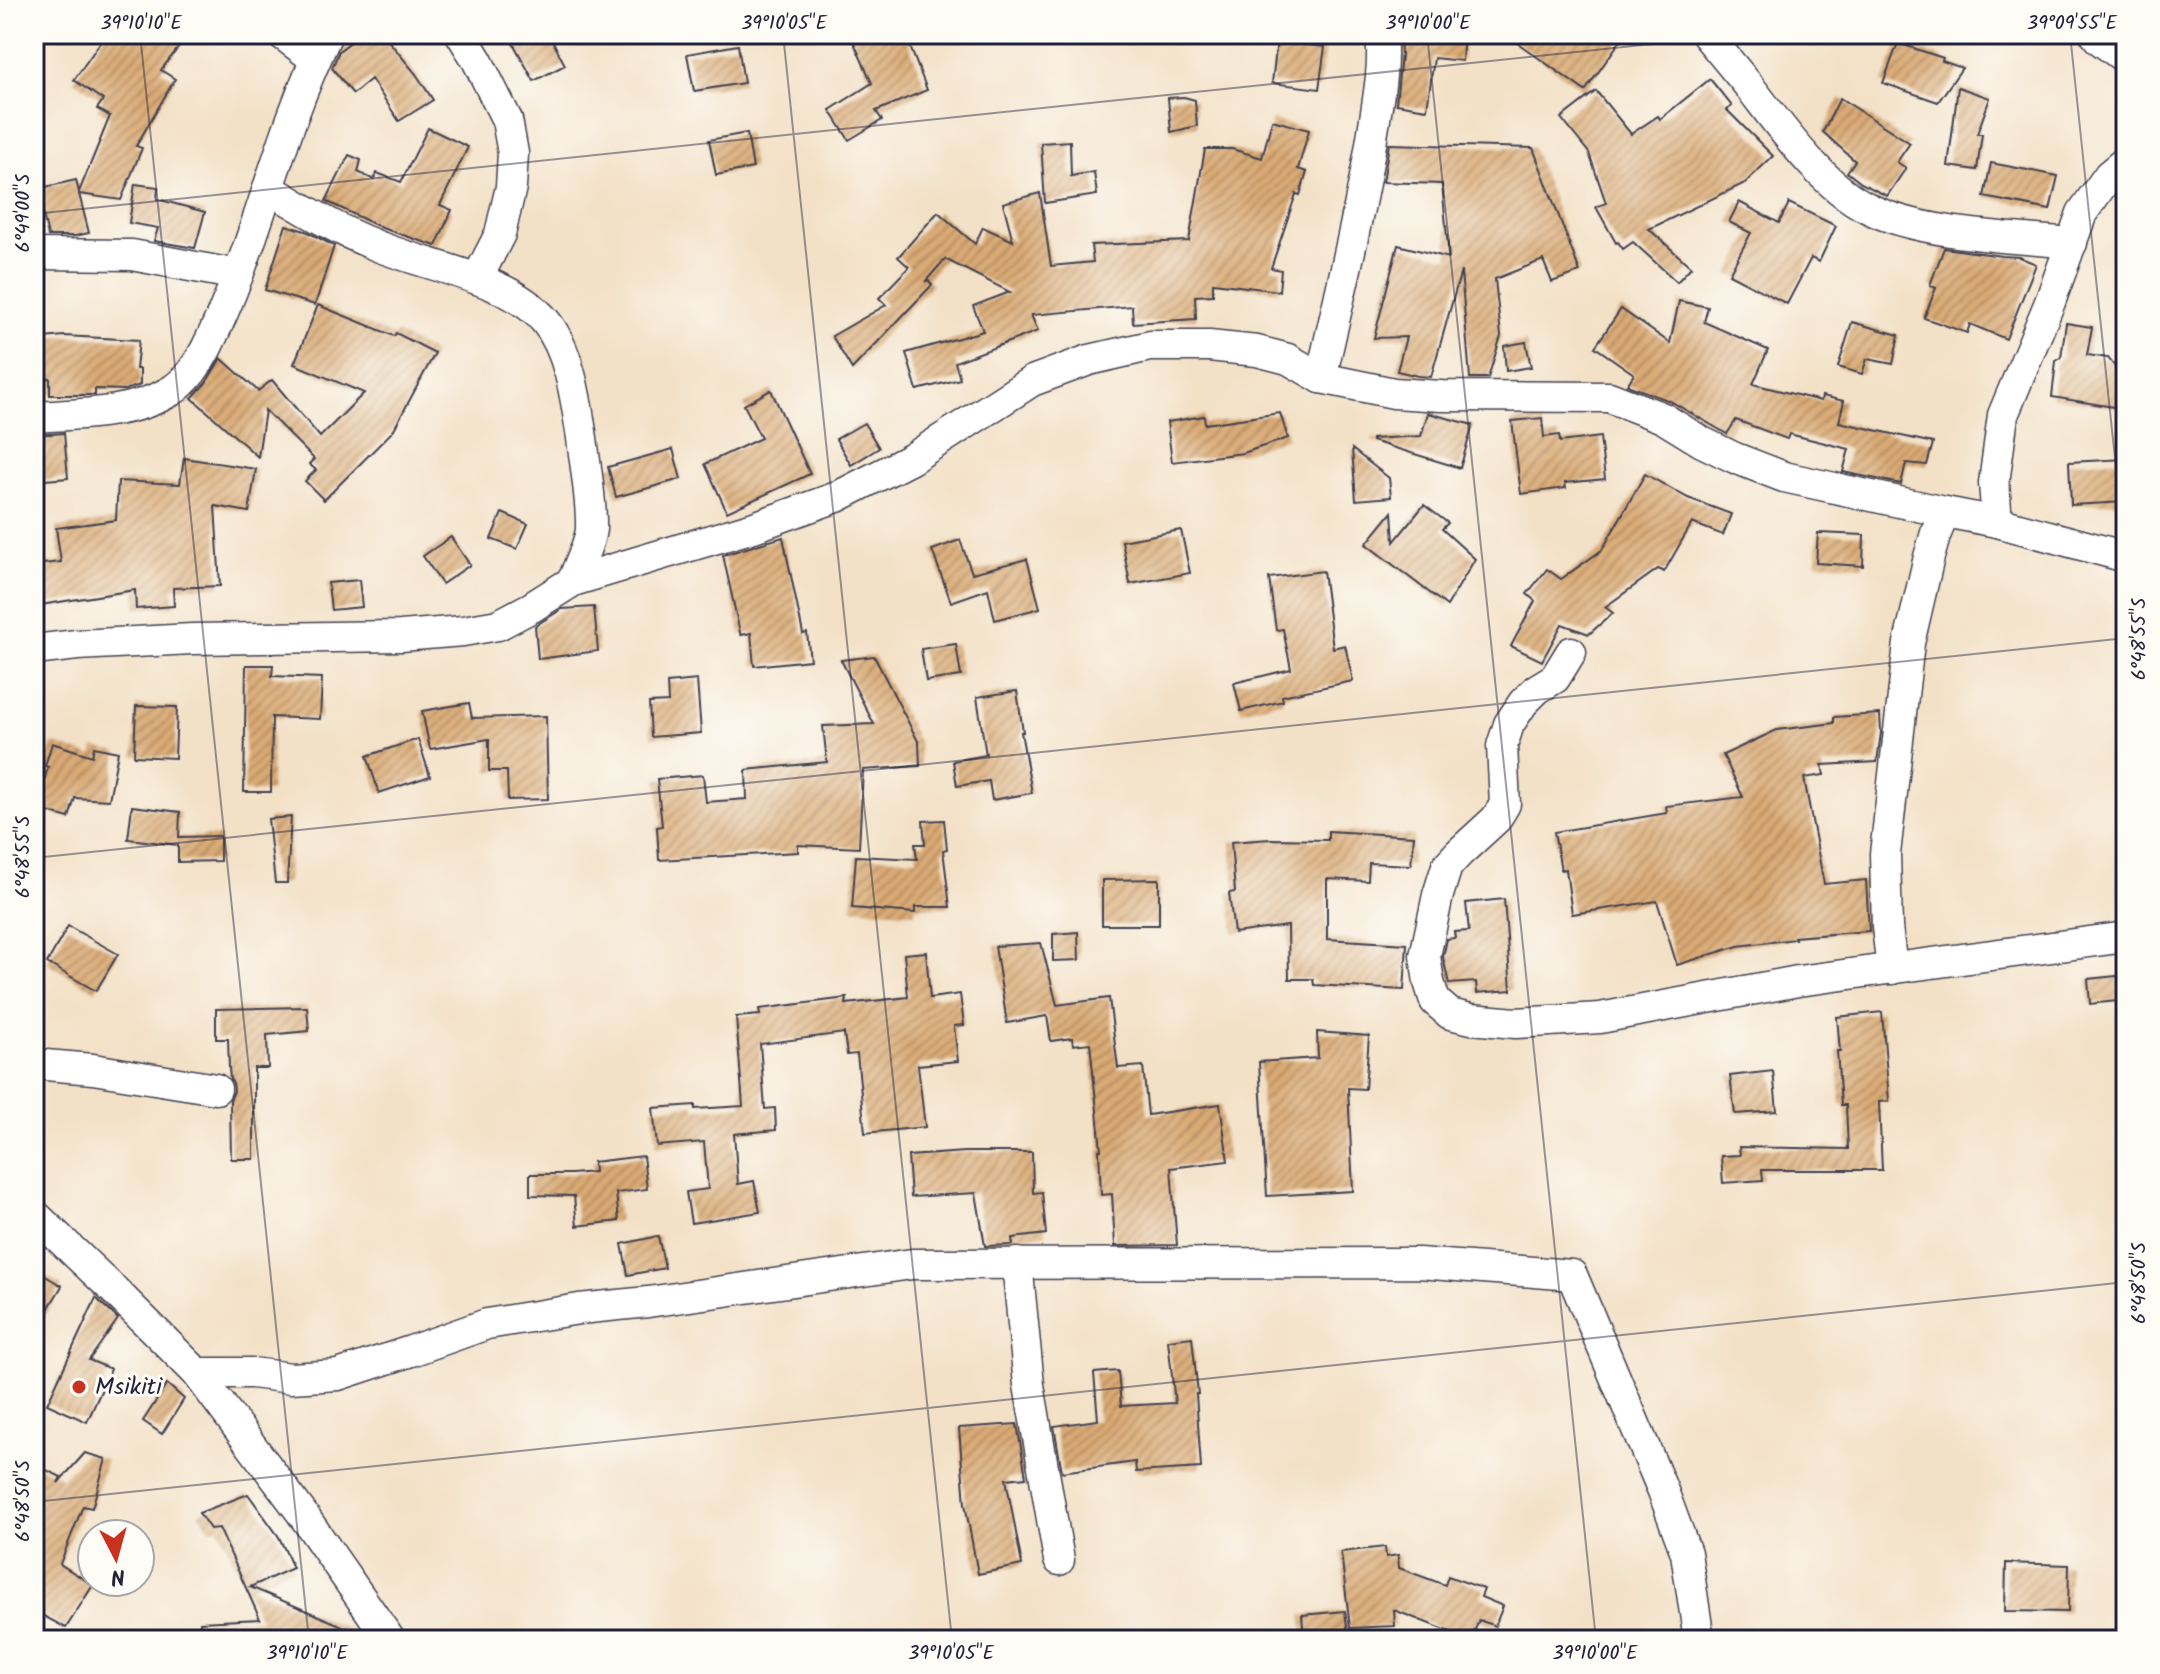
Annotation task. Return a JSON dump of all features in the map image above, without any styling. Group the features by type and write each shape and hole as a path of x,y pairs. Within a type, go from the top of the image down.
{"street":[{"path":"34,417 93,413 140,404 173,390 206,350 238,275 294,111 321,47 282,34"},
{"path":"461,34 507,120 513,153 511,187 500,234 477,279"},
{"path":"1321,378 1369,158 1378,102 1383,47 1381,34"},
{"path":"1706,34 1817,168 1866,208 1935,228 2072,243"},
{"path":"2095,34 2126,59"},
{"path":"1997,522 1994,483 2003,415 2050,302 2082,213 2109,175 2126,161"},
{"path":"268,188 336,229 404,256 477,279 523,300 547,324 566,359 577,402 586,470 591,531 573,581"},
{"path":"34,254 132,255 238,275"},
{"path":"34,650 177,640 401,636 498,625 573,581 754,527 837,497 911,459 1032,381 1089,360 1150,346 1209,346 1257,351 1288,359 1321,378 1394,393 1609,397 1663,418 1702,442 1784,477 1997,522 2126,557"},
{"path":"1892,969 1887,927 1885,854 1909,643 1929,557 1945,512"},
{"path":"1571,652 1555,678 1537,689 1509,724 1502,746 1505,804 1496,819 1447,866 1425,956 1435,1001 1450,1014 1516,1023 1600,1018 1798,981 2126,937"},
{"path":"34,1064 93,1069 216,1089"},
{"path":"34,1214 197,1373 301,1512 390,1640"},
{"path":"1017,1263 1029,1385 1059,1560"},
{"path":"197,1373 252,1373 291,1378 338,1375 487,1324 912,1264 1419,1263 1572,1275 1686,1553 1699,1640"}],"building":[{"path":"106,34 189,34 161,70 175,79 136,146 142,148 121,200 79,194 89,233 48,236 37,189 76,180 79,192 110,116 97,109 103,100 74,80"},
{"path":"361,34 383,34 433,100 399,121 371,79 353,94 332,68 339,51"},
{"path":"508,34 549,34 565,65 534,81"},
{"path":"850,34 905,34 927,90 876,111 882,120 849,140 830,110 872,83"},
{"path":"1400,34 1464,34 1462,61 1434,58 1427,109 1396,104"},
{"path":"1505,34 1625,34 1585,91"},
{"path":"1277,41 1325,47 1319,89 1272,83"},
{"path":"1898,43 1943,58 1942,61 1962,68 1938,102 1883,83"},
{"path":"738,45 744,83 694,91 687,54"},
{"path":"1710,79 1732,106 1727,110 1773,156 1745,183 1649,229 1691,267 1677,282 1633,242 1623,249 1616,243 1596,207 1606,203 1589,153 1561,118 1596,91 1631,134 1658,116 1660,119"},
{"path":"1958,87 1990,98 1977,134 1982,134 1977,170 1948,166"},
{"path":"1168,98 1195,100 1197,126 1171,132"},
{"path":"1840,98 1910,143 1897,162 1906,168 1887,196 1847,172 1855,161 1823,132"},
{"path":"1272,120 1309,130 1298,169 1307,172 1300,195 1296,194 1271,268 1281,270 1279,291 1213,283 1213,295 1195,296 1196,319 1133,323 1132,306 1031,315 1038,331 955,362 960,379 917,390 906,353 983,331 973,306 1010,292 945,259 925,282 928,280 932,285 852,369 832,336 886,305 879,298 909,267 898,257 938,212 975,244 983,227 1013,241 1003,203 1040,193 1051,266 1093,262 1091,245 1189,241 1205,149 1232,149 1262,158"},
{"path":"428,128 468,147 440,205 452,210 436,246 382,228 326,201 349,155 361,160 358,172 374,180 377,173 401,182"},
{"path":"747,133 753,168 716,175 709,140"},
{"path":"1070,141 1071,176 1094,172 1097,195 1045,203 1041,143"},
{"path":"1389,144 1533,148 1580,272 1552,282 1543,260 1495,279 1501,336 1488,378 1470,378 1461,271 1431,377 1397,371 1406,337 1374,338 1398,245 1449,258 1442,184 1383,182"},
{"path":"1991,163 2058,176 2050,210 1984,197"},
{"path":"135,184 158,187 157,199 205,212 195,248 154,241 158,228 129,223"},
{"path":"1739,202 1779,223 1789,203 1836,226 1819,262 1811,258 1787,304 1729,274 1751,233 1729,222"},
{"path":"286,225 308,232 334,246 315,305 265,290"},
{"path":"1944,248 2019,257 2036,264 2006,339 1970,324 1967,333 1924,318 1936,288 1930,285"},
{"path":"1679,301 1708,307 1704,322 1768,350 1753,384 1821,401 1822,396 1844,401 1839,422 1933,443 1927,465 1906,463 1901,484 1843,472 1849,449 1789,434 1787,439 1736,420 1727,434 1670,401 1627,385 1634,374 1595,347 1621,309 1670,343"},
{"path":"318,305 394,336 396,333 435,353 393,431 324,500 305,481 316,470 309,464 314,459 265,410 258,457 192,398 206,383 221,358 258,391 272,380 320,437 364,393 294,364"},
{"path":"1852,322 1899,335 1893,364 1867,359 1862,374 1838,367"},
{"path":"2066,323 2092,327 2087,355 2108,358 2126,381 2126,409 2052,397 2056,361 2061,358"},
{"path":"64,336 139,340 136,369 140,369 140,385 125,390 95,389 95,395 50,395 50,378 34,379 34,339"},
{"path":"1526,342 1531,367 1506,371 1504,346"},
{"path":"771,390 810,474 727,512 705,464 761,438 744,405"},
{"path":"1280,413 1288,438 1243,453 1172,462 1167,422 1204,416 1205,424"},
{"path":"1428,413 1473,425 1460,468 1372,441 1421,436"},
{"path":"1542,418 1544,437 1559,435 1560,442 1600,437 1605,479 1565,483 1566,488 1521,494 1512,421"},
{"path":"864,423 879,448 851,465 836,439"},
{"path":"64,433 68,478 34,481 34,435"},
{"path":"673,449 681,479 616,497 608,467"},
{"path":"1352,449 1389,478 1391,497 1356,500"},
{"path":"184,458 256,469 249,512 215,506 220,586 173,588 174,606 136,609 135,590 34,606 34,565 61,562 56,528 116,520 118,481 180,484"},
{"path":"2126,459 2126,502 2071,505 2069,462"},
{"path":"1645,474 1688,498 1731,514 1723,535 1692,523 1664,572 1658,569 1605,607 1613,613 1589,634 1562,624 1542,661 1511,646 1535,601 1527,594 1547,569 1561,579 1602,550"},
{"path":"1424,505 1448,523 1442,529 1475,559 1447,606 1366,544 1392,512 1394,542"},
{"path":"502,513 528,524 517,549 491,539"},
{"path":"1181,530 1190,573 1130,584 1122,541"},
{"path":"1818,533 1864,535 1863,566 1816,563"},
{"path":"451,537 470,565 442,584 423,556"},
{"path":"783,537 803,634 807,633 810,660 754,666 751,633 740,633 723,555"},
{"path":"960,540 972,573 1027,559 1040,608 995,620 988,589 951,602 932,550"},
{"path":"1323,571 1333,648 1345,645 1353,681 1282,696 1283,701 1241,711 1234,683 1291,669 1283,629 1276,630 1269,578"},
{"path":"359,580 362,607 331,610 328,583"},
{"path":"594,607 598,651 538,659 535,626 562,609"},
{"path":"956,644 961,676 926,681 921,649"},
{"path":"874,656 919,743 920,766 863,770 859,848 798,845 798,852 659,860 657,827 662,826 657,779 703,775 706,802 747,799 746,770 827,762 823,726 874,724 841,660"},
{"path":"246,665 273,665 272,676 322,678 320,719 272,717 271,792 244,792"},
{"path":"697,680 701,733 651,737 649,703 668,702 667,683"},
{"path":"1017,691 1032,793 992,800 989,781 957,786 953,761 986,755 977,697"},
{"path":"469,703 472,718 546,716 548,799 508,800 507,771 489,771 489,739 430,749 422,711"},
{"path":"136,706 177,707 175,758 134,756"},
{"path":"1880,714 1877,762 1822,765 1824,775 1804,778 1824,884 1866,880 1869,931 1794,937 1738,946 1677,965 1657,901 1572,914 1566,869 1561,870 1554,832 1667,813 1666,806 1743,797 1723,755 1777,730 1834,723 1834,717"},
{"path":"418,739 430,776 379,793 367,756"},
{"path":"52,743 92,756 94,747 118,752 109,800 75,798 69,818 36,809"},
{"path":"132,806 180,812 179,837 220,836 220,861 178,862 178,845 128,839"},
{"path":"291,817 287,883 275,883 268,819"},
{"path":"944,820 947,849 943,850 950,907 915,907 915,913 852,908 856,856 917,859 915,844 925,844 923,821"},
{"path":"1328,831 1414,836 1411,865 1369,863 1368,881 1327,879 1327,939 1407,944 1404,990 1314,985 1313,979 1289,979 1288,926 1234,933 1229,893 1235,892 1231,842 1328,840"},
{"path":"1159,879 1159,925 1102,925 1102,880"},
{"path":"1504,899 1511,990 1477,993 1476,982 1449,984 1443,957 1447,939 1455,938 1454,932 1469,931 1466,903"},
{"path":"68,926 118,954 96,991 47,963"},
{"path":"1078,932 1079,960 1053,961 1053,934"},
{"path":"1041,943 1057,1005 1109,998 1118,1068 1143,1066 1148,1115 1220,1104 1228,1161 1171,1168 1177,1245 1115,1246 1112,1194 1101,1195 1101,1150 1090,1043 1073,1045 1072,1038 1051,1041 1047,1016 1007,1023 995,946"},
{"path":"926,952 930,998 960,994 964,1025 954,1026 958,1061 918,1065 925,1127 865,1133 857,1054 847,1055 844,1033 760,1044 765,1109 775,1108 776,1130 734,1134 738,1184 754,1181 760,1212 691,1223 686,1192 708,1189 704,1142 657,1146 653,1108 743,1106 736,1017 760,1015 759,1009 847,998 846,1004 908,997 904,954"},
{"path":"2126,975 2126,1000 2090,1004 2088,979"},
{"path":"307,1007 309,1031 267,1035 268,1068 254,1068 254,1159 231,1159 230,1100 234,1091 230,1079 228,1039 216,1039 216,1009"},
{"path":"1882,1012 1889,1101 1879,1102 1882,1170 1762,1170 1763,1180 1723,1183 1721,1156 1740,1155 1739,1147 1848,1149 1846,1105 1841,1105 1837,1017"},
{"path":"1317,1032 1369,1036 1365,1089 1348,1088 1353,1191 1267,1196 1259,1062 1318,1058"},
{"path":"1773,1071 1777,1111 1735,1114 1730,1076"},
{"path":"1032,1152 1033,1193 1042,1192 1046,1234 1012,1238 1013,1245 985,1246 976,1193 911,1197 908,1156"},
{"path":"643,1156 647,1189 616,1193 619,1221 577,1226 574,1196 530,1195 530,1174 594,1172 593,1162"},
{"path":"658,1236 665,1268 628,1275 622,1244"},
{"path":"34,1269 62,1286 34,1332"},
{"name":"Msikiti","path":"96,1298 118,1319 89,1360 111,1369 87,1422 47,1404"},
{"path":"1192,1337 1201,1468 1136,1472 1135,1462 1062,1472 1054,1426 1098,1420 1094,1373 1118,1371 1121,1406 1175,1403 1168,1340"},
{"path":"167,1384 184,1399 162,1434 143,1421"},
{"path":"1017,1424 1026,1477 1006,1479 1022,1565 978,1574 965,1504 959,1428"},
{"path":"85,1453 106,1459 92,1508 83,1506 76,1518 60,1564 76,1574 76,1598 85,1598 66,1628 34,1611 34,1464 61,1477 58,1483"},
{"path":"248,1494 279,1537 293,1568 250,1587 364,1635 368,1640 200,1640 200,1622 260,1619 219,1528 210,1529 199,1513"},
{"path":"1385,1547 1386,1557 1398,1555 1399,1568 1445,1585 1448,1576 1484,1589 1481,1597 1503,1606 1495,1626 1479,1620 1471,1640 1394,1610 1395,1626 1350,1628 1341,1552"},
{"path":"2006,1563 2069,1565 2068,1612 2005,1611"},
{"path":"1345,1611 1348,1635 1304,1639 1302,1615"}],"place":[{"name":"Msikiti","path":"79,1387"}]}
